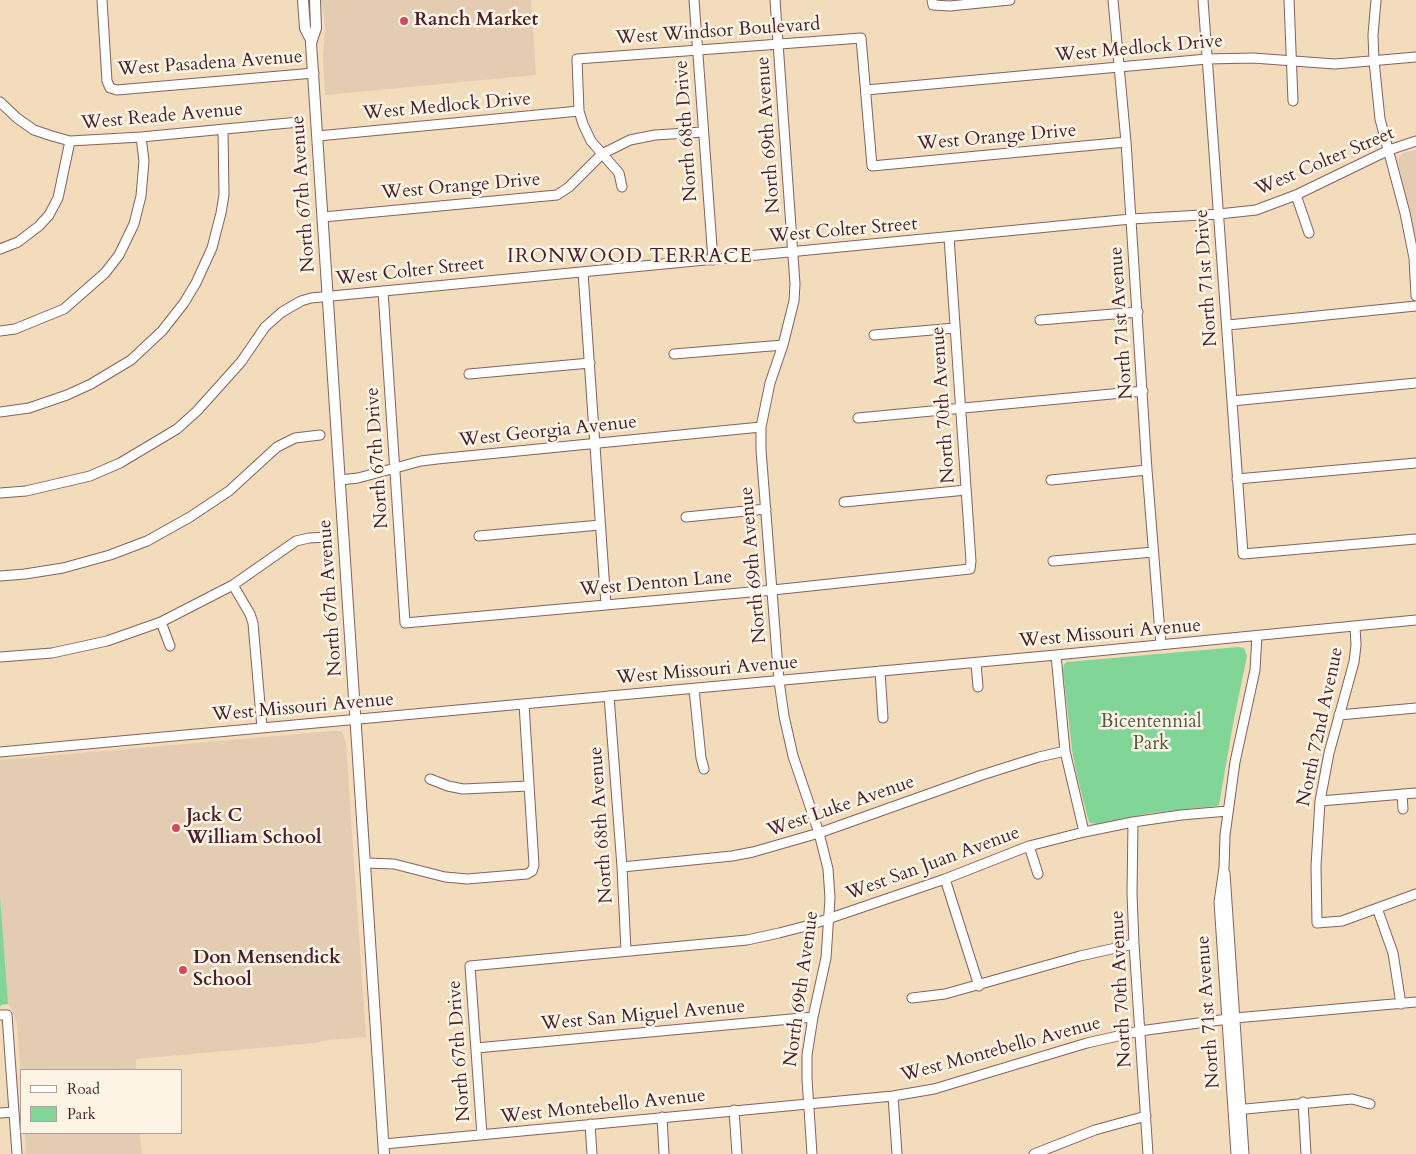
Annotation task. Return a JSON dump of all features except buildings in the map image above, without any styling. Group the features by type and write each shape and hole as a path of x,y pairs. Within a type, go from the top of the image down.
{"main road":[{"name":"North 67th Avenue","path":"303,0 305,28 311,40 314,73 384,1149"},
{"name":"North 67th Avenue","path":"311,40 316,28 314,0"}],"street":[{"name":"West Pasadena Avenue","path":"102,0 107,82 110,88 117,90 314,73"},
{"name":"North 68th Drive","path":"694,0 713,260"},
{"name":"North 69th Avenue","path":"775,0 795,275 794,301 783,344 770,383 761,427 761,450 779,681 787,735 820,833 828,869 830,918 826,958 807,1055 812,1154"},
{"path":"932,3 950,6 1010,0"},
{"name":"North 71st Avenue","path":"1114,0 1126,142 1153,552 1162,645"},
{"name":"North 71st Drive","path":"1203,0 1228,324 1243,554 1416,538"},
{"path":"1289,0 1293,101"},
{"path":"1376,0 1373,35 1380,119 1405,213 1414,258 1416,296"},
{"name":"West Windsor Boulevard","path":"579,111 577,59 778,43 861,38 866,90"},
{"name":"West Medlock Drive","path":"866,90 1208,59 1253,58 1335,64 1416,56"},
{"name":"West Orange Drive","path":"866,90 872,166 1126,142"},
{"name":"West Reade Avenue","path":"0,102 3,113 34,130 70,141 142,138 299,122"},
{"path":"579,111 592,141 619,173 622,187"},
{"name":"West Medlock Drive","path":"318,136 579,111"},
{"path":"0,412 29,408 67,395 91,384 131,360 162,331 196,283 207,261 219,222 224,195 223,129"},
{"name":"West Orange Drive","path":"323,217 557,195 569,187 602,154 630,140 655,135 703,132"},
{"path":"0,331 15,329 64,309 105,273 119,255 134,224 141,196 144,161 142,138"},
{"path":"0,250 18,242 39,226 49,215 58,198 70,141"},
{"name":"West Colter Street","path":"0,493 26,491 90,476 120,464 177,429 197,411 241,362 265,327 282,312 301,301 383,291 1131,219 1256,210 1296,195 1389,150 1416,141"},
{"path":"1296,195 1309,234"},
{"name":"North 70th Avenue","path":"949,237 971,561 970,569"},
{"path":"583,272 606,605"},
{"name":"North 67th Drive","path":"383,291 405,623"},
{"path":"1228,324 1416,306"},
{"path":"1040,320 1138,312"},
{"path":"874,335 955,328"},
{"path":"674,354 783,344"},
{"path":"469,374 590,363"},
{"path":"1232,402 1416,383"},
{"path":"858,418 1143,391"},
{"name":"West Georgia Avenue","path":"340,480 358,478 421,461 761,427"},
{"path":"0,576 63,568 110,555 147,541 190,517 229,491 277,447 294,438 320,435"},
{"path":"1237,479 1416,463"},
{"path":"1051,480 1147,470"},
{"path":"844,502 966,490"},
{"path":"686,517 766,509"},
{"path":"479,536 600,525"},
{"path":"0,657 52,653 107,641 161,622 233,585 296,542 309,538 327,537"},
{"path":"1053,561 1153,552"},
{"name":"West Denton Lane","path":"405,623 773,590 970,569"},
{"path":"233,585 250,614 253,623 262,728"},
{"name":"West Missouri Avenue","path":"0,752 779,681 1416,620"},
{"path":"161,622 170,646"},
{"name":"North 72nd Avenue","path":"1356,627 1354,662 1329,753 1320,801 1316,866 1317,923 1342,921 1377,908"},
{"name":"North 71st Avenue","path":"1236,1154 1237,1110 1231,1019 1219,902 1235,762 1255,670 1257,636"},
{"path":"1056,655 1065,751 1084,832"},
{"path":"976,662 978,688"},
{"path":"880,671 884,718"},
{"path":"694,688 701,758 704,770"},
{"name":"North 68th Avenue","path":"609,696 622,867 626,951"},
{"path":"366,863 394,864 445,877 467,879 517,875 532,871 534,865 524,704"},
{"path":"1339,715 1416,708"},
{"name":"West Luke Avenue","path":"622,867 732,856 760,850 820,833 982,775 1065,751"},
{"path":"430,779 463,789 529,786"},
{"path":"1320,801 1416,792"},
{"path":"1402,794 1403,809"},
{"name":"West San Juan Avenue","path":"470,966 747,940 830,918 945,879 1029,846 1133,822 1180,815 1228,811"},
{"name":"North 70th Avenue","path":"1133,822 1132,894 1134,944 1148,1154"},
{"path":"1029,846 1038,874"},
{"path":"945,879 979,986"},
{"path":"1401,1004 1393,953 1377,908 1416,894"},
{"path":"912,998 945,994 979,986 1080,956 1134,944"},
{"name":"North 67th Drive","path":"470,966 482,1135"},
{"name":"West Montebello Avenue","path":"384,1149 482,1135 893,1096 934,1089 1087,1043 1140,1030 1231,1019 1416,1002"},
{"path":"3,1015 17,1154"},
{"name":"West San Miguel Avenue","path":"476,1048 813,1017"},
{"path":"893,1096 897,1154"},
{"path":"1237,1110 1303,1102 1352,1099 1370,1104"},
{"path":"1303,1102 1306,1154"},
{"path":"734,1110 737,1154"},
{"name":"North 71st Avenue","path":"1237,1110 1244,1154"},
{"path":"0,1113 14,1112"},
{"path":"1034,1154 1095,1130 1146,1116"},
{"path":"662,1117 664,1154"},
{"path":"590,1124 592,1154"}],"shaded area":[{"path":"320,0 531,0 536,75 325,95 323,55 324,13"},
{"path":"1416,150 1416,238 1397,159 1403,153"},
{"path":"340,731 346,743 366,1037 136,1059 136,1069 20,1069 17,1024 7,1002 0,896 0,760"},
{"path":"25,1134 140,1134 142,1154 25,1154"}],"green space":[{"name":"Bicentennial Park","path":"1244,648 1247,656 1219,805 1151,813 1096,824 1090,823 1072,750 1063,670 1064,664 1067,662"},
{"path":"0,896 8,1004 1,1005 0,1007"}],"place":[{"name":"Ranch Market","path":"404,21"},
{"name":"Jack C William School","path":"176,828"},
{"name":"Don Mensendick School","path":"183,970"}],"district":[{"name":"IRONWOOD TERRACE","path":"630,257"}]}
